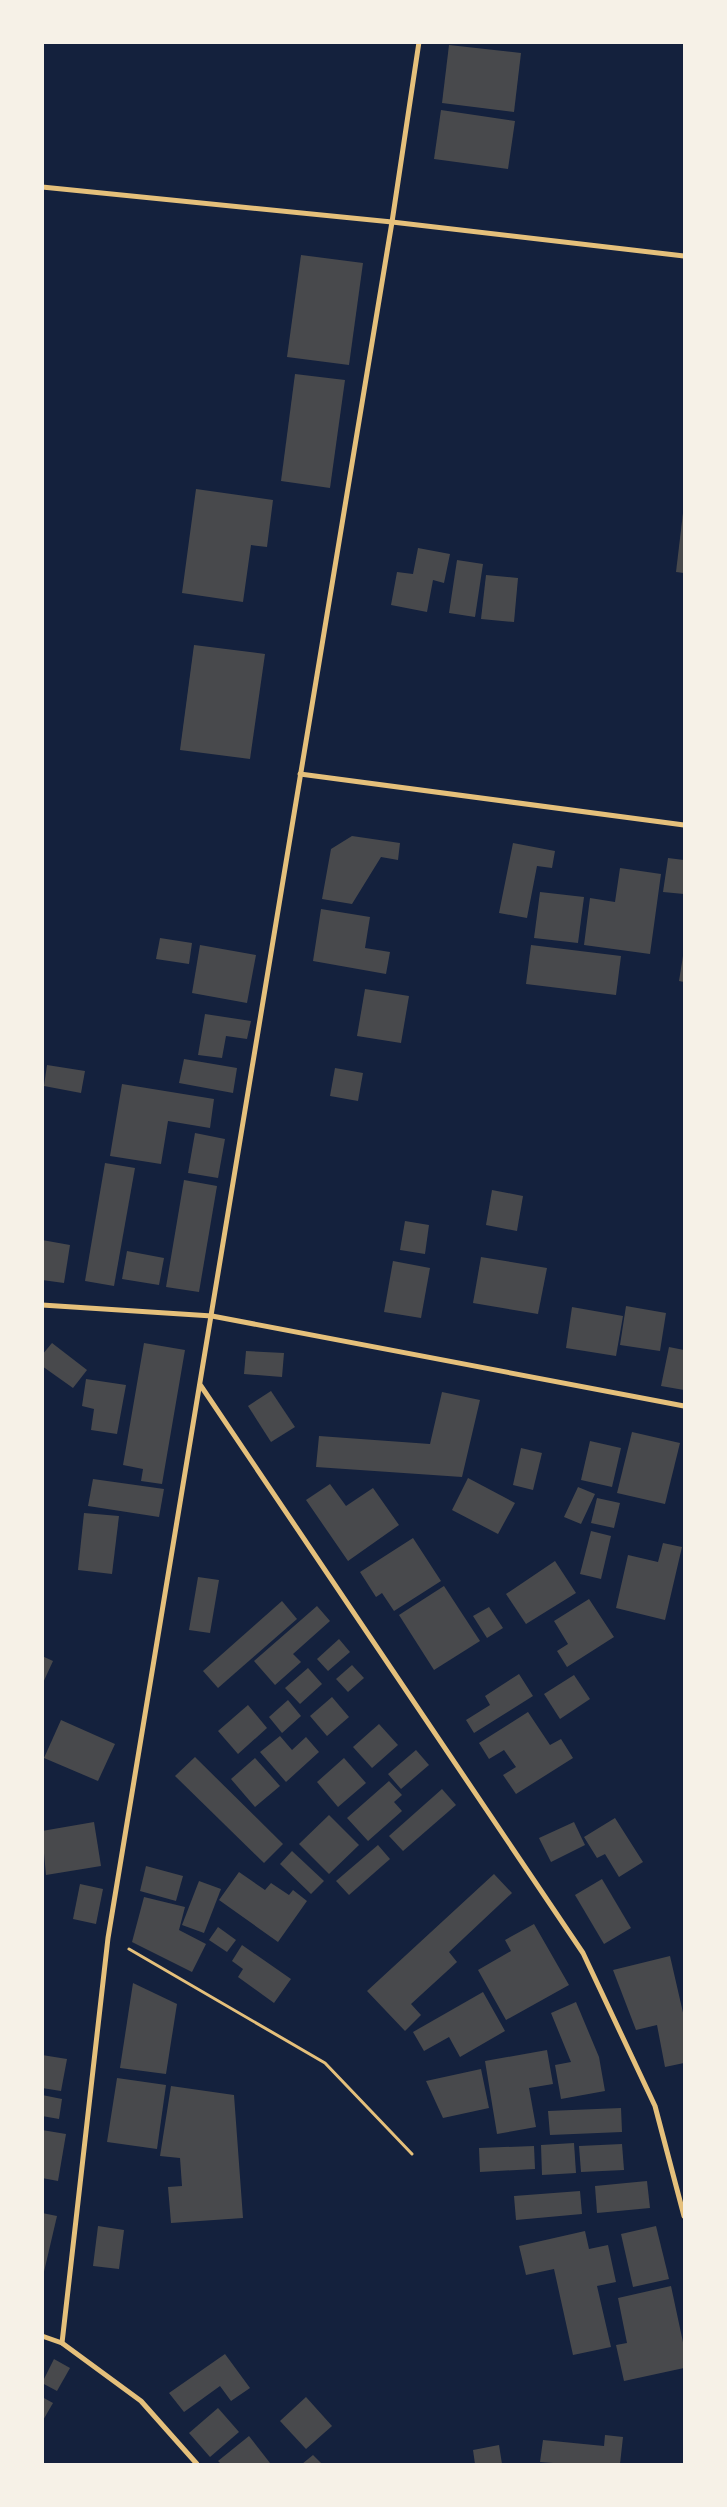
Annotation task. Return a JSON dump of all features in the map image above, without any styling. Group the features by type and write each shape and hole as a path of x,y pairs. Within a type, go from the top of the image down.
{"street":[{"path":"62,2343 108,1938 201,1386 392,222 419,42"},
{"path":"42,187 392,222 684,256"},
{"path":"300,774 684,826"},
{"path":"42,1305 212,1316 684,1406"},
{"path":"201,1386 583,1953 655,2106 684,2216"},
{"path":"42,2336 62,2343 141,2401 197,2464"}],"path":[{"path":"108,1938 325,2063 412,2154"}],"building":[{"path":"449,45 521,53 514,112 442,103"},
{"path":"441,110 515,121 508,169 434,159"},
{"path":"301,255 363,263 349,365 287,357"},
{"path":"295,374 345,380 330,488 281,481"},
{"path":"196,489 273,500 267,547 251,545 243,602 182,593"},
{"path":"684,513 684,573 676,572"},
{"path":"418,548 450,554 444,583 433,580 427,612 391,605 397,572 413,574"},
{"path":"457,560 483,564 475,617 449,613"},
{"path":"486,575 518,578 514,622 481,619"},
{"path":"194,645 265,654 250,759 180,750"},
{"path":"352,836 400,843 398,860 381,857 352,904 322,899 331,849"},
{"path":"513,843 555,851 552,868 537,866 527,918 499,913"},
{"path":"668,858 684,860 684,894 663,892"},
{"path":"620,868 661,874 650,954 584,945 590,898 615,902"},
{"path":"540,892 584,897 578,943 534,938"},
{"path":"321,909 370,917 365,948 390,952 386,974 313,961"},
{"path":"160,938 192,943 189,964 156,959"},
{"path":"200,945 256,955 247,1003 192,993"},
{"path":"531,945 621,956 616,995 526,984"},
{"path":"684,956 684,982 679,981"},
{"path":"365,989 409,996 401,1043 357,1036"},
{"path":"205,1014 251,1021 247,1039 226,1036 222,1058 198,1055"},
{"path":"184,1059 237,1068 233,1093 179,1083"},
{"path":"47,1065 85,1071 81,1093 44,1086"},
{"path":"335,1068 363,1073 358,1101 330,1096"},
{"path":"122,1084 214,1099 210,1128 168,1121 161,1164 110,1156"},
{"path":"195,1133 225,1139 218,1178 188,1173"},
{"path":"105,1163 135,1168 114,1286 85,1281"},
{"path":"184,1180 217,1186 199,1292 166,1287"},
{"path":"492,1190 523,1196 517,1231 486,1225"},
{"path":"405,1221 429,1225 425,1254 400,1250"},
{"path":"42,1240 70,1245 64,1283 42,1280"},
{"path":"127,1251 164,1258 159,1285 122,1279"},
{"path":"481,1257 547,1268 538,1314 473,1303"},
{"path":"393,1261 430,1268 421,1318 384,1312"},
{"path":"626,1306 666,1313 660,1351 620,1345"},
{"path":"572,1307 623,1316 616,1356 566,1348"},
{"path":"52,1343 87,1370 73,1388 42,1366 42,1355"},
{"path":"144,1343 185,1350 162,1484 141,1481 143,1469 123,1465"},
{"path":"669,1347 684,1350 684,1390 661,1386"},
{"path":"246,1351 284,1353 282,1377 244,1374"},
{"path":"86,1379 126,1385 117,1434 91,1430 94,1409 82,1406"},
{"path":"271,1391 295,1427 271,1442 248,1406"},
{"path":"442,1392 480,1400 462,1477 316,1467 319,1436 430,1444"},
{"path":"632,1432 680,1443 665,1504 617,1493"},
{"path":"590,1441 621,1448 612,1487 581,1480"},
{"path":"521,1448 542,1453 533,1490 513,1485"},
{"path":"468,1478 515,1503 498,1534 452,1510"},
{"path":"93,1479 164,1489 159,1517 88,1506"},
{"path":"330,1484 346,1506 373,1488 399,1525 348,1561 306,1500"},
{"path":"578,1487 595,1494 581,1524 564,1517"},
{"path":"597,1498 620,1503 614,1528 591,1523"},
{"path":"84,1513 119,1516 112,1574 78,1570"},
{"path":"591,1531 611,1536 601,1579 580,1574"},
{"path":"413,1538 441,1581 394,1611 382,1593 376,1597 360,1572"},
{"path":"663,1543 682,1547 665,1620 616,1608 628,1555 658,1562"},
{"path":"555,1561 576,1593 526,1624 506,1594"},
{"path":"198,1577 219,1580 210,1633 189,1630"},
{"path":"444,1586 480,1641 434,1670 399,1615"},
{"path":"589,1599 614,1637 567,1667 557,1651 568,1644 554,1621"},
{"path":"282,1601 297,1619 218,1688 203,1671"},
{"path":"317,1606 330,1621 293,1654 301,1662 275,1685 254,1661"},
{"path":"489,1607 503,1628 487,1638 473,1616"},
{"path":"339,1639 350,1652 328,1671 317,1659"},
{"path":"42,1656 53,1661 42,1685"},
{"path":"352,1665 364,1678 348,1692 336,1679"},
{"path":"308,1668 322,1684 300,1704 285,1688"},
{"path":"519,1674 533,1696 474,1733 466,1720 490,1705 485,1696"},
{"path":"574,1675 590,1699 560,1719 544,1694"},
{"path":"332,1697 349,1717 327,1736 310,1716"},
{"path":"288,1700 301,1716 282,1733 269,1717"},
{"path":"248,1705 267,1728 238,1754 218,1731"},
{"path":"528,1712 550,1745 561,1739 573,1758 516,1794 503,1775 516,1767 504,1750 489,1759 479,1743"},
{"path":"61,1720 115,1744 98,1781 44,1758"},
{"path":"379,1724 398,1745 372,1768 353,1747"},
{"path":"280,1736 292,1750 306,1737 319,1752 286,1782 260,1752"},
{"path":"416,1750 429,1765 401,1789 388,1774"},
{"path":"195,1757 283,1844 264,1863 175,1776"},
{"path":"255,1758 280,1786 255,1807 231,1779"},
{"path":"344,1758 366,1783 338,1807 317,1782"},
{"path":"389,1781 402,1795 394,1802 402,1811 368,1841 347,1818"},
{"path":"442,1789 456,1805 403,1851 389,1836"},
{"path":"329,1815 359,1845 329,1874 299,1844"},
{"path":"615,1818 643,1862 619,1877 605,1854 597,1858 584,1837"},
{"path":"94,1822 101,1866 46,1875 42,1831"},
{"path":"574,1822 585,1845 551,1862 539,1838"},
{"path":"378,1845 390,1859 349,1895 336,1881"},
{"path":"292,1851 324,1881 311,1894 280,1864"},
{"path":"146,1866 183,1876 176,1901 140,1891"},
{"path":"239,1872 265,1890 271,1883 289,1895 293,1890 307,1901 278,1942 219,1900"},
{"path":"494,1874 512,1893 449,1952 457,1962 411,2004 421,2015 405,2031 367,1991"},
{"path":"602,1879 631,1928 604,1944 575,1895"},
{"path":"199,1881 221,1889 204,1933 182,1925"},
{"path":"80,1884 103,1889 96,1924 73,1919"},
{"path":"144,1897 185,1907 179,1930 206,1944 192,1972 132,1942"},
{"path":"534,1924 569,1985 506,2020 478,1970 511,1951 505,1940"},
{"path":"218,1927 236,1940 227,1952 209,1940"},
{"path":"242,1945 291,1979 274,2003 238,1977 243,1969 232,1961"},
{"path":"670,1956 684,2017 684,2063 665,2067 657,2025 636,2030 613,1970"},
{"path":"133,1983 177,2004 166,2074 120,2068"},
{"path":"483,1992 505,2031 460,2057 449,2037 424,2051 413,2032"},
{"path":"576,2002 599,2057 605,2091 561,2099 555,2065 571,2062 551,2013"},
{"path":"547,2050 553,2084 529,2088 536,2127 497,2134 485,2061"},
{"path":"42,2055 67,2059 61,2091 42,2088"},
{"path":"481,2069 489,2108 443,2118 426,2081"},
{"path":"117,2078 166,2085 157,2149 107,2142"},
{"path":"171,2086 234,2095 243,2218 171,2223 168,2187 182,2186 180,2158 160,2156"},
{"path":"42,2095 62,2099 59,2119 42,2116"},
{"path":"621,2108 622,2132 550,2135 548,2111"},
{"path":"42,2130 66,2134 58,2181 42,2178"},
{"path":"574,2143 576,2173 542,2175 541,2145"},
{"path":"622,2144 624,2170 581,2172 579,2146"},
{"path":"534,2146 535,2169 480,2172 479,2148"},
{"path":"647,2181 650,2208 597,2213 595,2186"},
{"path":"580,2191 582,2214 516,2220 514,2196"},
{"path":"42,2213 57,2216 43,2276 42,2276"},
{"path":"98,2226 124,2230 119,2269 93,2266"},
{"path":"656,2226 669,2279 633,2287 621,2234"},
{"path":"585,2231 589,2249 608,2245 616,2282 597,2286 611,2347 573,2355 554,2269 526,2275 519,2246"},
{"path":"671,2286 684,2347 684,2368 624,2381 616,2345 627,2343 618,2298"},
{"path":"225,2354 250,2388 231,2401 220,2386 184,2412 169,2393"},
{"path":"54,2359 70,2368 57,2391 42,2383"},
{"path":"42,2397 53,2403 42,2422"},
{"path":"306,2397 332,2426 306,2449 280,2421"},
{"path":"218,2408 239,2432 210,2457 189,2433"},
{"path":"605,2435 623,2437 620,2464 540,2462 543,2440 604,2446"},
{"path":"249,2436 270,2463 221,2464 218,2461"},
{"path":"499,2445 502,2464 475,2464 473,2450"},
{"path":"313,2455 322,2464 302,2464"}]}
